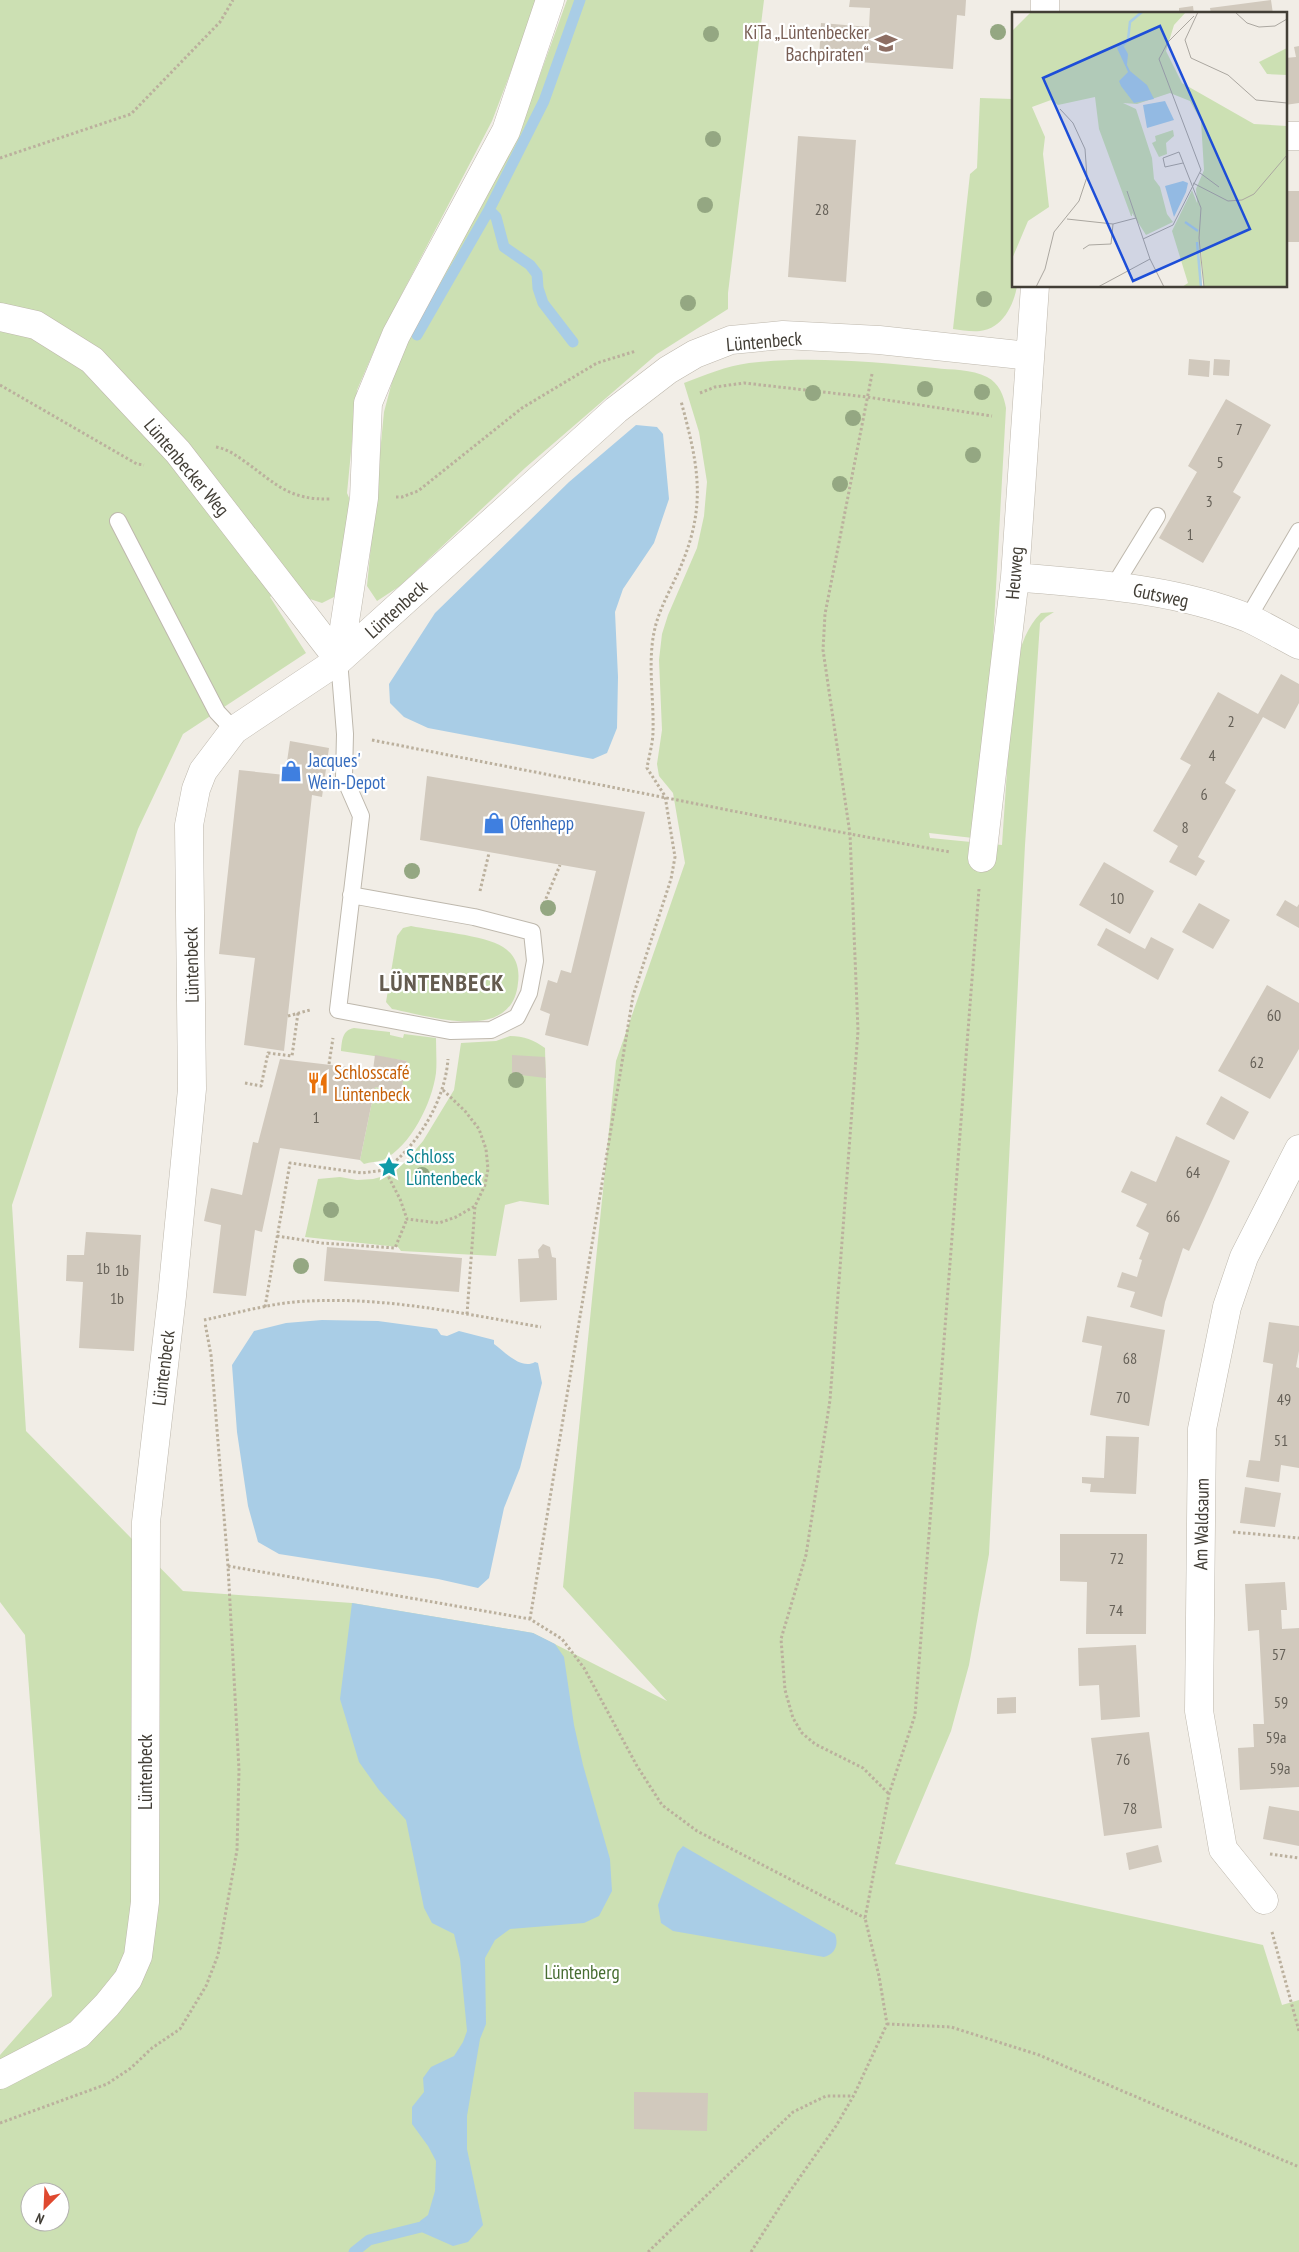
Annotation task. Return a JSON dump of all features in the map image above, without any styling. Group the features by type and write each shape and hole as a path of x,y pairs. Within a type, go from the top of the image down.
{"street":[{"path":"339,660 364,498 368,403 396,336 506,131 550,0"},
{"path":"1286,136 1299,136"},
{"name":"Heuweg","path":"982,858 1015,577 1035,288"},
{"name":"Lüntenbecker Weg","path":"0,317 36,325 92,360 178,452 339,660"},
{"name":"Lüntenbeck","path":"0,2075 79,2034 107,2005 128,1979 138,1956 145,1902 146,1522 172,1296 192,1089 189,824 196,789 203,771 234,730 339,660 616,410 668,370 695,354 731,340 783,336 879,340 1030,356"},
{"name":"Gutsweg","path":"1015,577 1114,586 1184,598 1248,618 1299,644"},
{"name":"Am Waldsaum","path":"1264,1900 1222,1849 1199,1711 1202,1429 1226,1307 1244,1257 1299,1150"}],"lane":[{"path":"1114,586 1157,516"},
{"path":"118,520 217,712 234,730"},
{"path":"1248,618 1299,531"},
{"path":"339,660 345,734 344,777 361,816 351,895 338,1010 450,1031 491,1030 517,1017 529,993 535,961 532,932 474,917 351,895"}],"path":[{"path":"0,158 131,114 220,22 233,0"},
{"path":"879,340 825,614 823,650 850,834 858,1032 830,1400 806,1555 781,1639 785,1690 793,1718 802,1733 815,1744 863,1768 889,1794"},
{"path":"364,498 402,497 418,490 522,408 597,363 637,351 652,354 668,370 680,400 695,452 698,491 692,534 684,560 655,627 652,653 653,732 647,768 665,796 675,857 670,879 633,996 530,1619"},
{"path":"698,394 715,387 744,383 867,398 1026,422"},
{"path":"680,400 689,397"},
{"path":"345,734 850,834 982,858 914,1716 889,1794 865,1918 879,1976 887,2024 854,2096 836,2126 788,2194 751,2252"},
{"path":"474,917 489,853"},
{"path":"532,932 560,864"},
{"path":"245,1083 260,1086 268,1053 292,1056 298,1014"},
{"path":"265,1307 290,1163 362,1173 385,1170 411,1144 443,1090 465,1111 479,1129 486,1149 488,1169 485,1186 475,1206 467,1314"},
{"path":"277,1236 322,1243 395,1248 407,1219 400,1199 385,1170"},
{"path":"407,1219 439,1223 456,1218 475,1206"},
{"path":"0,2123 107,2084 131,2068 152,2048 180,2029 206,1986 218,1955 237,1850 239,1770 228,1566 211,1355 203,1312 172,1296"},
{"path":"204,1320 265,1307 308,1301 342,1300 383,1303 467,1314 541,1327"},
{"path":"1200,1528 1299,1538"},
{"path":"228,1566 530,1619 562,1639 584,1668 637,1766 662,1804 697,1831 865,1918"},
{"path":"1264,1900 1299,2031"},
{"path":"887,2024 951,2027 1039,2055 1299,2167"},
{"path":"648,2252 793,2112 826,2096 854,2096"}],"green space":[{"name":"Lüntenberg","path":"0,0 538,0 492,121 382,332 357,390 347,493 353,507 341,575 334,597 322,603 307,598 287,582 270,597 306,653 183,734 138,829 12,1205 26,1431 183,1591 352,1603 533,1633 667,1701 563,1587 616,1061 685,863 673,793 659,776 657,764 662,730 659,660 662,634 668,615 697,548 704,516 707,482 699,432 684,383 740,364 796,360 866,362 961,370 981,374 991,380 1000,390 1006,408 982,839 929,833 930,838 1002,845 1011,700 1017,661 1031,626 1041,613 1054,612 1040,623 1025,845 989,1554 969,1665 951,1731 895,1864 1263,1945 1282,2005 1299,2000 1299,2252 0,2252 0,2055 52,1996 25,1635 0,1602"},
{"path":"567,0 764,0 728,293 728,309 657,354 525,468 400,586 377,601 367,586 384,412 400,352 486,198 531,100"},
{"path":"980,98 1012,99 1012,288 1016,288 1010,308 1001,321 988,329 973,331 953,329 970,174 977,168"},
{"path":"411,926 484,939 507,950 516,962 518,972 518,983 512,1002 501,1014 486,1020 447,1020 392,1009 386,1002 397,936 403,928"},
{"path":"354,1028 390,1032 390,1035 403,1038 404,1034 436,1038 436,1073 434,1085 425,1110 403,1145 383,1160 364,1164 360,1160 375,1087 401,1092 407,1061 341,1051 342,1040 345,1034"},
{"path":"510,1036 529,1039 545,1048 549,1205 520,1201 505,1205 496,1256 401,1251 398,1247 305,1237 318,1179 340,1177 357,1180 373,1179 392,1174 423,1141 454,1090 461,1043 496,1041"}],"water":[{"path":"636,425 657,427 663,434 669,499 654,543 623,589 615,612 618,677 617,728 607,753 593,759 428,728 404,717 390,703 389,684 435,613 569,482"},
{"path":"322,1320 378,1321 437,1329 441,1335 447,1336 459,1331 494,1340 494,1344 519,1362 524,1364 538,1363 542,1383 520,1468 504,1508 489,1578 478,1588 438,1579 279,1554 258,1542 248,1506 237,1432 232,1365 254,1331 286,1323"},
{"path":"352,1603 533,1633 555,1644 564,1657 574,1725 583,1765 610,1859 612,1891 599,1916 584,1923 510,1929 495,1940 485,1958 486,2024 480,2039 467,2116 467,2149 483,2225 468,2242 453,2246 419,2231 420,2221 428,2215 435,2191 436,2161 412,2124 412,2107 424,2092 423,2078 431,2067 454,2056 463,2042 467,2031 460,1959 454,1934 432,1923 424,1908 406,1820 379,1790 359,1762 340,1699"},
{"path":"683,1846 835,1934 837,1942 831,1954 824,1957 673,1931 661,1923 658,1905 677,1853"}],"building":[{"path":"850,0 966,0 965,16 957,15 953,69 819,59 821,23 869,27 870,8 849,7"},
{"path":"1271,0 1273,12 1211,12 1210,8"},
{"path":"1193,6 1194,12 1179,12 1179,8"},
{"path":"1299,46 1299,103 1286,105 1286,58 1296,57 1294,47"},
{"path":"798,136 856,140 846,282 788,277"},
{"path":"1286,191 1299,191 1299,242 1286,242"},
{"path":"1189,359 1210,361 1209,377 1188,375"},
{"path":"1214,359 1230,360 1229,376 1213,375"},
{"path":"1226,399 1271,425 1233,492 1241,497 1203,563 1159,538 1197,472 1188,466"},
{"path":"1281,674 1299,684 1299,703 1285,729 1263,717 1225,783 1236,790 1198,857 1205,861 1196,876 1169,862 1178,846 1153,831 1191,765 1180,759 1218,692 1258,714"},
{"path":"290,741 329,748 322,797 312,795 284,1051 244,1045 255,958 219,954 239,770 285,775"},
{"path":"427,776 645,812 588,1046 545,1035 550,1014 540,1010 548,980 557,983 561,970 571,973 596,871 420,840"},
{"path":"1104,862 1154,891 1130,934 1079,905"},
{"path":"1285,900 1297,907 1299,904 1299,928 1276,915"},
{"path":"1199,903 1230,920 1213,949 1182,932"},
{"path":"1106,928 1145,949 1151,937 1174,949 1158,980 1097,945"},
{"path":"1267,985 1299,1003 1299,1049 1270,1099 1218,1071"},
{"path":"375,1055 407,1061 401,1092 375,1087 360,1160 280,1148 262,1232 255,1230 246,1296 213,1293 221,1225 204,1221 211,1188 242,1195 253,1142 258,1143 280,1059 373,1070"},
{"path":"512,1055 545,1057 546,1078 512,1074"},
{"path":"1221,1096 1249,1112 1234,1140 1206,1124"},
{"path":"1176,1136 1230,1161 1189,1251 1183,1248 1162,1317 1130,1307 1135,1292 1117,1287 1122,1272 1137,1277 1142,1260 1139,1259 1149,1233 1136,1226 1147,1204 1121,1192 1131,1171 1156,1182"},
{"path":"86,1232 141,1235 134,1351 79,1348 83,1282 66,1281 67,1255 84,1255"},
{"path":"543,1244 550,1247 552,1257 556,1258 557,1300 520,1302 518,1259 539,1258 538,1250"},
{"path":"327,1247 462,1258 459,1292 324,1281"},
{"path":"1087,1316 1165,1330 1149,1426 1090,1415 1102,1346 1082,1342"},
{"path":"1269,1322 1299,1326 1299,1351 1296,1367 1299,1368 1299,1468 1281,1465 1279,1482 1246,1477 1249,1460 1260,1461 1273,1364 1263,1362"},
{"path":"1106,1436 1139,1437 1136,1494 1090,1492 1091,1484 1082,1483 1082,1477 1104,1478"},
{"path":"1245,1487 1281,1493 1275,1527 1240,1523"},
{"path":"1060,1534 1147,1534 1146,1634 1086,1634 1087,1582 1060,1581"},
{"path":"1285,1582 1287,1610 1281,1610 1282,1629 1299,1628 1299,1787 1240,1790 1238,1748 1254,1747 1253,1724 1264,1724 1259,1630 1248,1631 1245,1584"},
{"path":"1136,1645 1140,1717 1101,1720 1099,1685 1079,1686 1078,1648"},
{"path":"1016,1697 1016,1713 997,1714 997,1698"},
{"path":"1149,1732 1162,1828 1104,1836 1091,1738"},
{"path":"1269,1806 1299,1811 1299,1846 1263,1839"},
{"path":"1158,1845 1162,1862 1129,1870 1126,1853"},
{"path":"634,2092 708,2093 707,2131 634,2129"}],"waterway":[{"path":"573,342 543,303 538,288 537,274 530,265 504,247 496,217 489,210 544,101 580,0"},
{"path":"417,335 489,210"},
{"name":"Lüntenbeck","path":"354,2252 369,2240 421,2227"}],"place":[{"name":"KiTa „Lüntenbecker Bachpiraten“","path":"886,43"},
{"name":"Jacques' Wein-Depot","path":"291,771"},
{"name":"Ofenhepp","path":"494,823"},
{"name":"Schlosscafé Lüntenbeck","path":"318,1083"},
{"name":"Schloss Lüntenbeck","path":"389,1167"}],"district":[{"name":"LÜNTENBECK","path":"442,982"}]}
